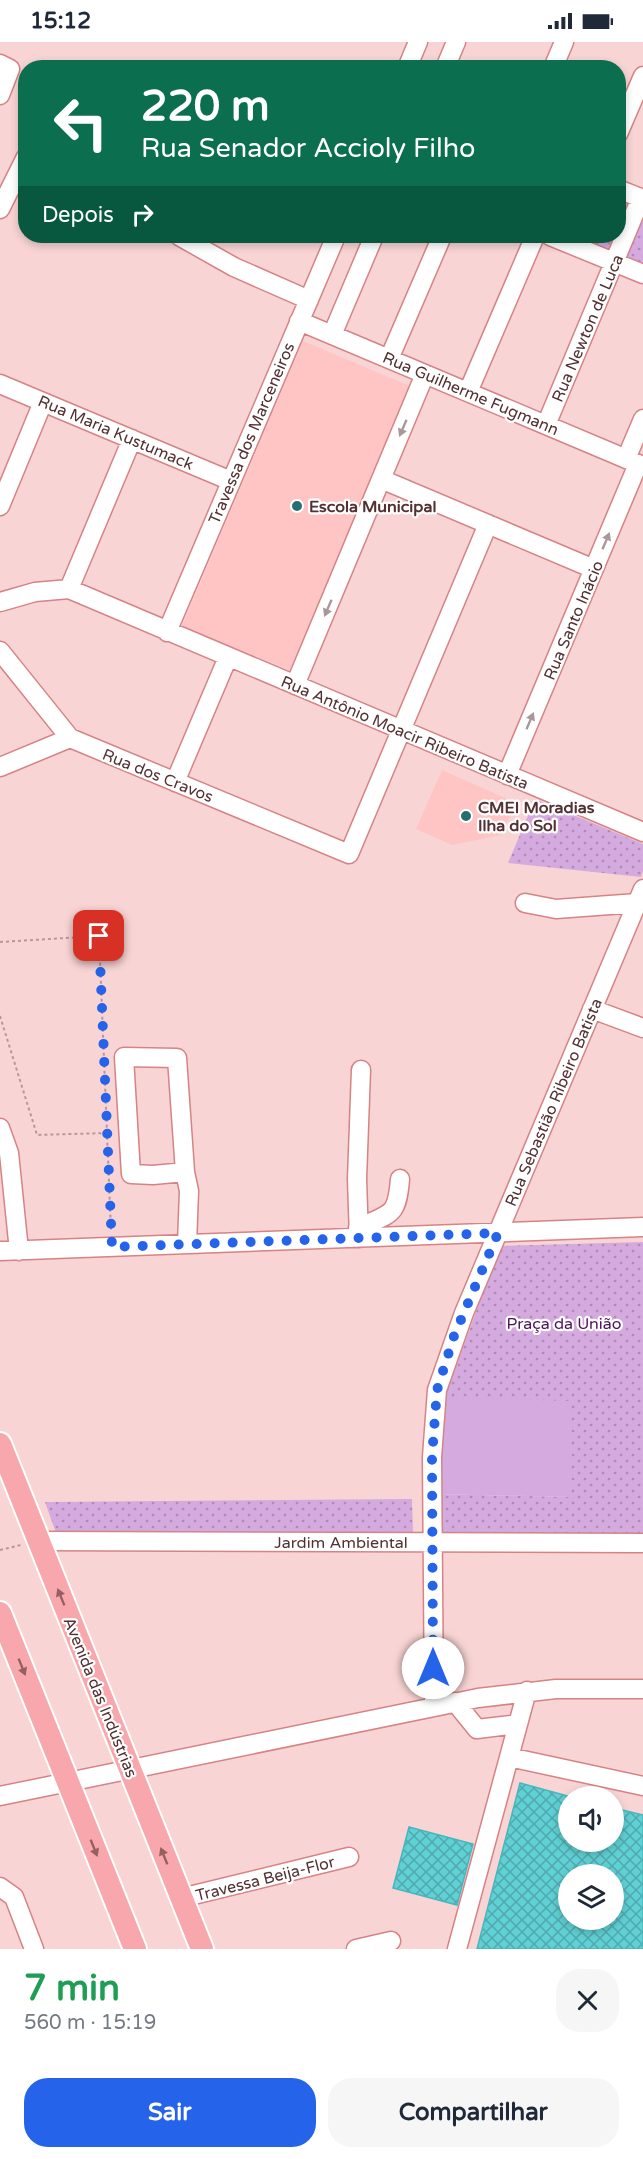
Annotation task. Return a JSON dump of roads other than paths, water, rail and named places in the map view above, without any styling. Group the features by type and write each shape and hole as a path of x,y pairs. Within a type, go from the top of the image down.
{"main road":[{"name":"Avenida das Indústrias","path":"0,1444 202,1949"},
{"path":"0,1613 135,1949"}],"street":[{"path":"410,60 418,42"},
{"path":"448,60 456,42"},
{"path":"556,60 564,42"},
{"path":"0,64 10,69 0,94"},
{"path":"626,115 643,76"},
{"path":"0,209 18,173"},
{"path":"626,192 642,198"},
{"name":"Rua Newton de Luca","path":"626,235 642,198"},
{"path":"191,243 234,267 309,300"},
{"name":"Travessa dos Marceneiros","path":"167,632 333,243"},
{"path":"332,334 371,243"},
{"path":"389,359 439,243"},
{"path":"468,392 532,243"},
{"path":"584,243 614,262 643,274"},
{"name":"Rua Newton de Luca","path":"546,426 622,243"},
{"name":"Rua Guilherme Fugmann","path":"299,321 636,463"},
{"path":"295,686 425,374"},
{"name":"Rua Maria Kustumack","path":"0,384 231,481"},
{"path":"0,506 43,402"},
{"name":"Rua Santo Inácio","path":"507,775 636,463 643,418"},
{"path":"0,602 35,592 69,589 132,439"},
{"path":"381,479 594,569"},
{"path":"401,730 488,524"},
{"name":"Rua Antônio Moacir Ribeiro Batista","path":"69,589 643,832"},
{"name":"Rua dos Cravos","path":"0,651 70,738 349,854 401,730"},
{"path":"175,782 228,657"},
{"path":"0,767 70,738"},
{"path":"525,903 556,909 640,896"},
{"name":"Rua Sebastião Ribeiro Batista","path":"434,1706 432,1434 437,1390 454,1336 592,1009 635,931 640,896"},
{"path":"592,1009 643,1028"},
{"path":"185,1172 153,1175 131,1174 124,1057 177,1058 185,1172 189,1191 187,1244"},
{"path":"359,1233 357,1179 362,1070"},
{"path":"0,1128 9,1153 19,1251"},
{"path":"359,1233 395,1209 398,1202 400,1179"},
{"path":"0,1251 187,1244 359,1233 498,1233 643,1227"},
{"name":"Jardim Ambiental","path":"39,1541 643,1543"},
{"path":"0,1796 455,1702 527,1691 592,1688 643,1689"},
{"path":"457,1949 527,1691"},
{"path":"455,1702 477,1729 518,1724"},
{"path":"509,1757 643,1786"},
{"name":"Travessa Beija-Flor","path":"181,1898 349,1857"},
{"path":"0,1887 14,1897 34,1949"},
{"path":"356,1949 391,1941"}],"place":[{"name":"Escola Municipal","path":"297,506"},
{"name":"CMEI Moradias Ilha do Sol","path":"466,816"}],"park label":[{"name":"Praça da União","path":"564,1323"}]}
